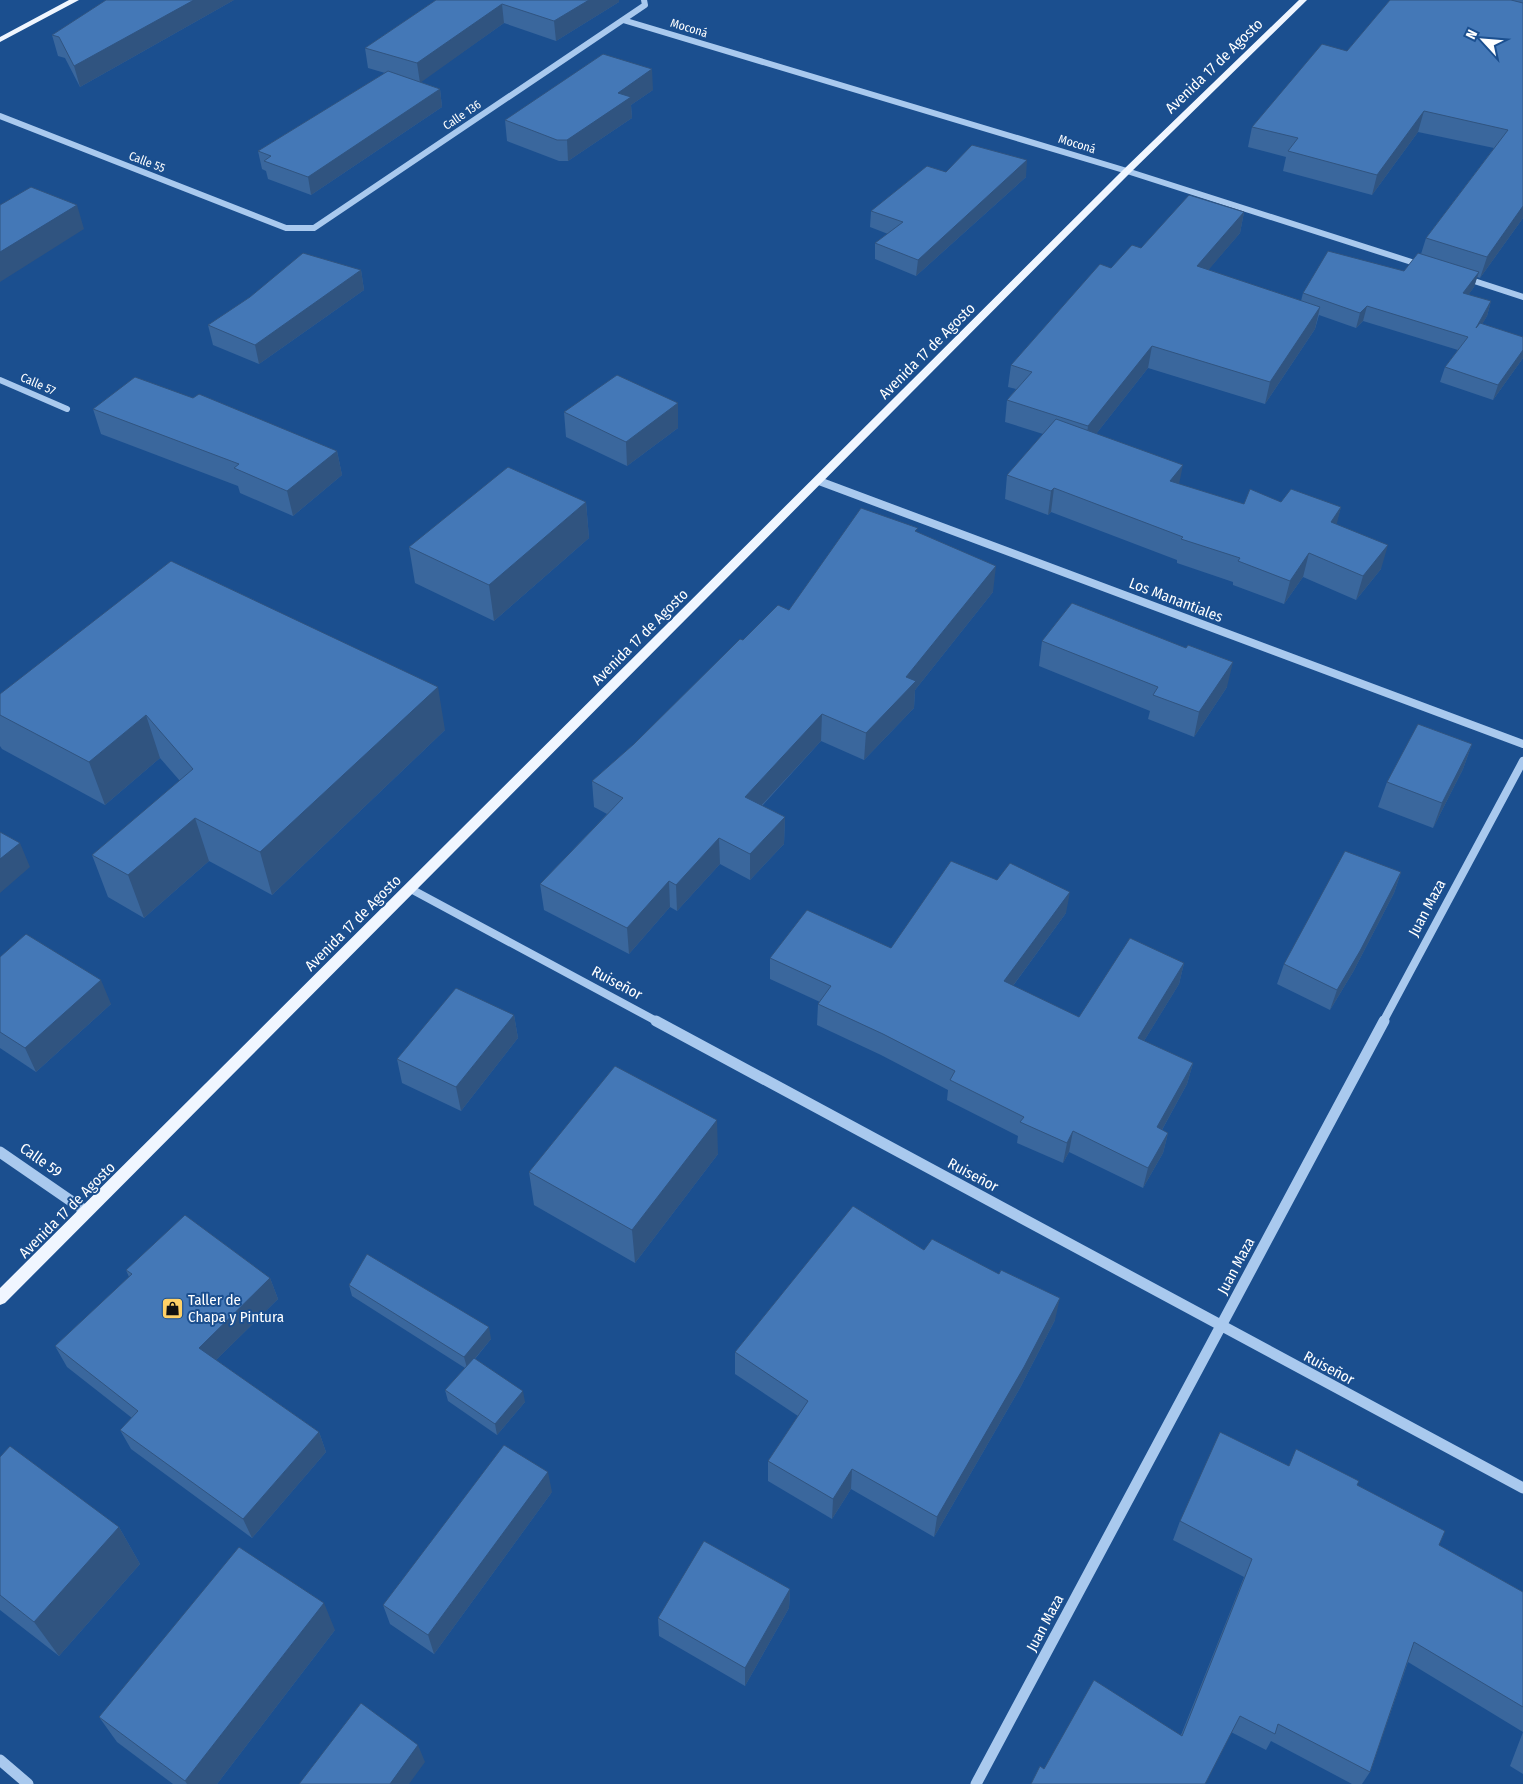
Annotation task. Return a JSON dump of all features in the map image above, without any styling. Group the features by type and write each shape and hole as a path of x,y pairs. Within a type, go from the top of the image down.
{"main road":[{"path":"0,40 75,0"},
{"name":"Avenida 17 de Agosto","path":"0,1298 1127,171 1303,0"}],"street":[{"name":"Calle 136","path":"286,228 314,228 623,20 644,2"},
{"name":"Moconá","path":"623,20 1127,171 1429,267"},
{"name":"Calle 55","path":"0,116 286,228"},
{"path":"1457,276 1523,297"},
{"name":"Calle 57","path":"0,380 67,409"},
{"name":"Los Manantiales","path":"819,481 1523,744"},
{"name":"Juan Maza","path":"976,1784 1523,761"},
{"name":"Ruiseñor","path":"409,888 1523,1488"},
{"name":"Calle 59","path":"0,1152 87,1212"},
{"path":"0,1760 28,1784"}],"building":[{"path":"106,0 194,0 74,66 59,37 52,35"},
{"path":"436,0 589,0 554,21 502,4 417,63 365,48"},
{"path":"1390,0 1511,0 1523,3 1523,206 1487,257 1426,238 1508,130 1424,111 1377,175 1288,151 1298,138 1252,127 1322,44 1347,51"},
{"path":"603,54 652,69 618,93 631,97 567,140 557,140 505,120"},
{"path":"388,71 440,89 308,177 264,161 271,156 258,151"},
{"path":"972,145 1027,160 918,260 875,243 903,222 871,211 927,166 946,172"},
{"path":"31,187 77,205 0,252 0,205"},
{"path":"1189,195 1244,212 1197,266 1320,307 1270,382 1152,346 1088,426 1007,400 1032,372 1011,365 1100,264 1111,268 1132,245 1141,248"},
{"path":"1328,251 1404,271 1418,253 1479,272 1463,293 1491,301 1476,328 1480,323 1523,337 1523,350 1498,385 1445,367 1468,337 1367,306 1360,313 1303,293"},
{"path":"303,253 361,270 255,345 208,325 250,297"},
{"path":"617,375 678,403 626,442 564,412"},
{"path":"135,377 193,398 199,394 337,451 287,491 234,468 239,464 93,409"},
{"path":"1056,419 1183,465 1170,481 1244,504 1250,489 1281,502 1291,489 1341,507 1331,522 1388,545 1363,576 1309,553 1290,581 1238,561 1240,558 1181,539 1183,537 1054,488 1051,491 1007,475"},
{"path":"508,467 586,502 489,585 409,547"},
{"path":"861,508 918,528 915,531 996,566 906,677 916,681 866,733 822,714 745,797 785,817 750,854 719,838 676,885 669,881 627,928 540,884 623,798 592,781 634,744 740,639 743,640 778,605 789,610"},
{"path":"171,561 438,687 260,852 195,818 128,875 92,855 193,769 146,715 89,762 0,715 0,694"},
{"path":"1072,603 1186,648 1188,645 1233,662 1199,712 1153,695 1158,687 1042,641"},
{"path":"1418,724 1472,744 1442,803 1387,782"},
{"path":"0,832 20,843 0,859"},
{"path":"1345,851 1401,872 1360,951 1337,990 1284,964"},
{"path":"951,861 997,880 1010,863 1070,892 1004,981 1079,1017 1130,938 1184,963 1138,1038 1193,1063 1157,1127 1168,1133 1148,1168 1073,1131 1067,1143 1020,1122 1024,1117 950,1080 955,1071 883,1034 818,1004 831,986 770,958 807,910 891,948"},
{"path":"26,934 101,980 25,1048 0,1032 0,957"},
{"path":"456,988 514,1015 456,1087 397,1059"},
{"path":"615,1066 717,1120 632,1230 529,1172"},
{"path":"853,1206 924,1250 932,1239 999,1274 1001,1270 1060,1298 1024,1367 937,1517 852,1469 833,1499 768,1461 808,1401 735,1352"},
{"path":"185,1215 270,1278 199,1348 319,1432 243,1519 120,1430 138,1411 55,1346 132,1274 126,1270"},
{"path":"367,1254 489,1327 464,1357 349,1285"},
{"path":"474,1358 523,1391 495,1424 445,1390"},
{"path":"1220,1432 1289,1466 1296,1449 1359,1481 1357,1485 1445,1531 1439,1545 1523,1592 1523,1707 1414,1642 1370,1772 1278,1724 1275,1734 1240,1716 1205,1784 1031,1784 1040,1766 1044,1769 1094,1680 1182,1736 1252,1559 1180,1521"},
{"path":"504,1445 548,1472 428,1635 383,1605"},
{"path":"10,1446 119,1527 34,1622 0,1595 0,1457"},
{"path":"704,1541 790,1589 745,1668 658,1618"},
{"path":"239,1547 324,1603 185,1781 99,1717"},
{"path":"361,1703 418,1745 390,1784 299,1784"}],"place":[{"name":"Taller de Chapa y Pintura","path":"172,1309"}]}
